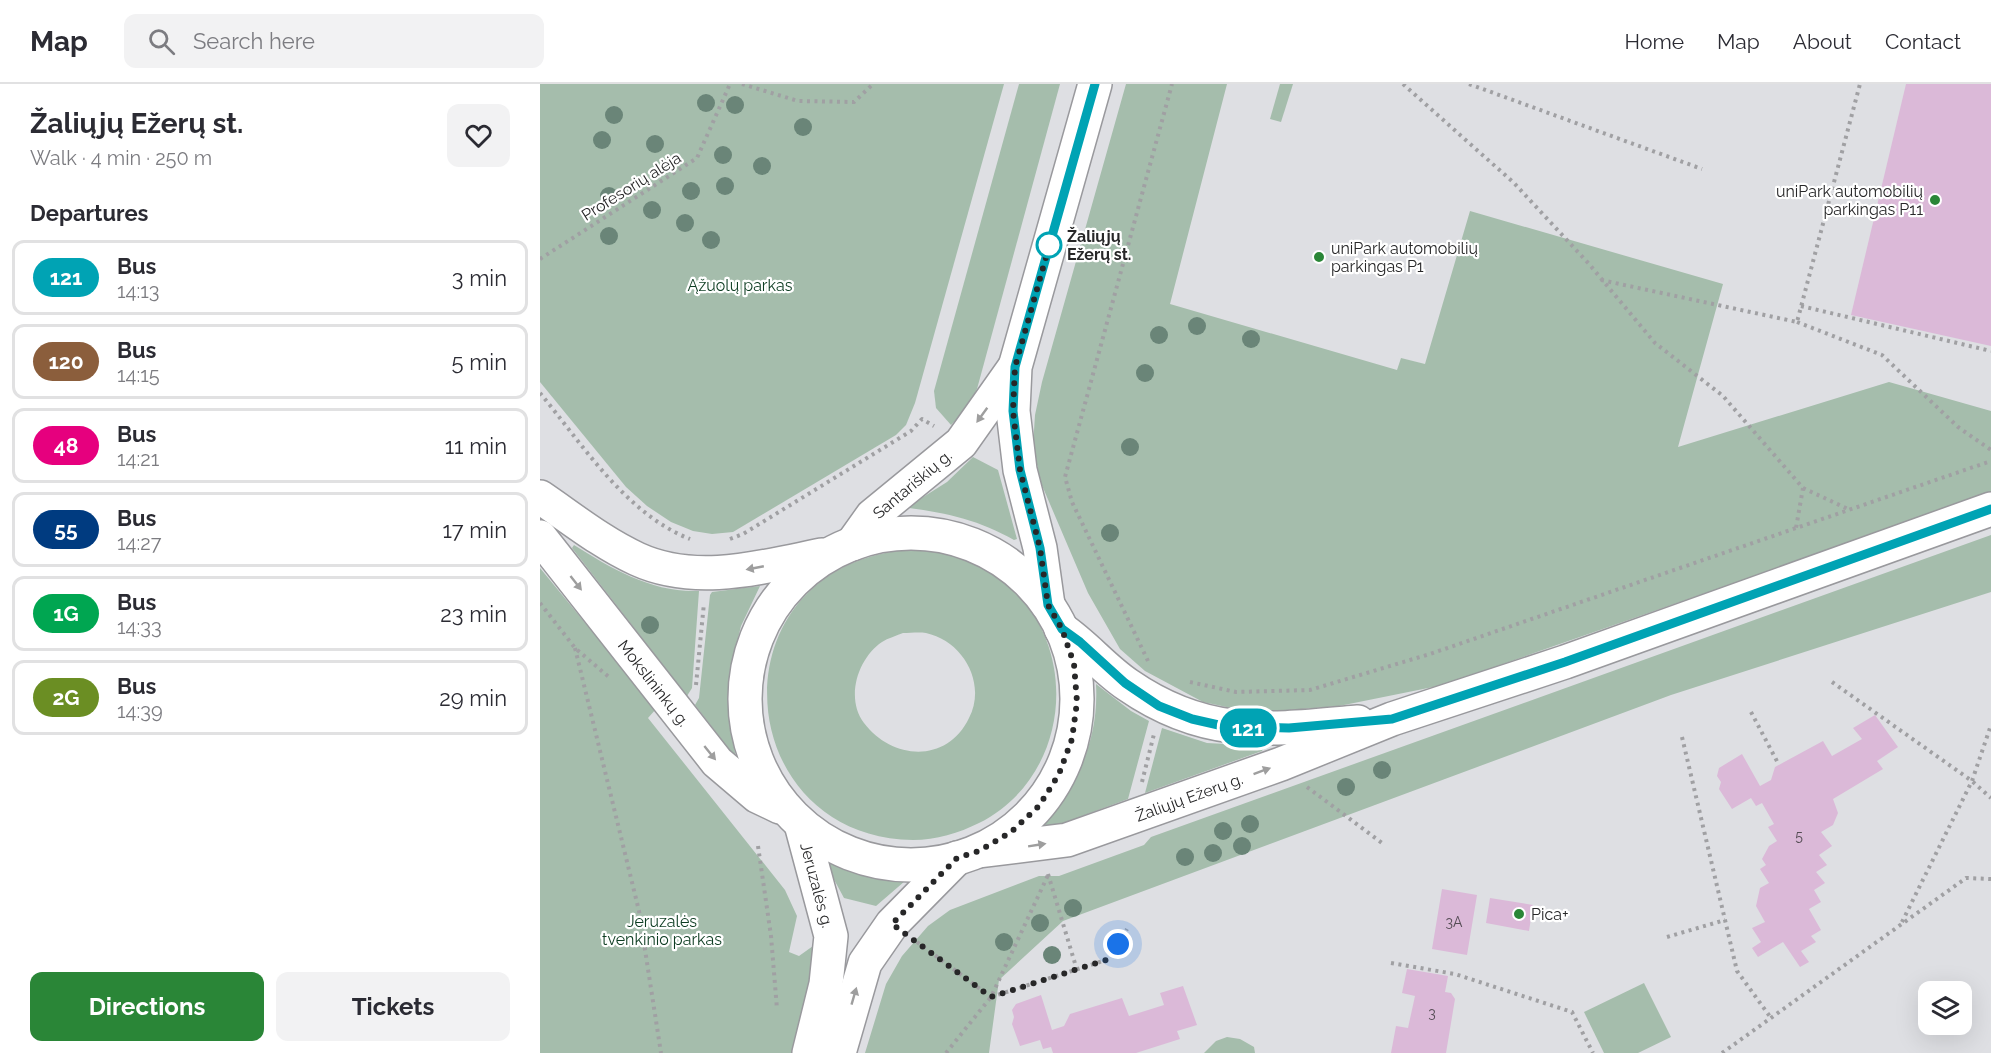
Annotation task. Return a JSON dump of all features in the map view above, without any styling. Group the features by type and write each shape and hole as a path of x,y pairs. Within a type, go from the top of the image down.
{"main road":[{"name":"Santariškių g.","path":"1055,617 1020,470 1013,411 1015,367 1095,84"},
{"name":"Santariškių g.","path":"842,548 872,516 961,443 1015,367"},
{"path":"540,496 610,545 638,560 667,568 706,574 744,570 888,535 925,534 961,541 994,555 1024,577 1055,617 1074,664 1077,702 1072,739 1059,774 1039,806 1011,832 968,855 892,924 865,963 839,1053"},
{"name":"Žaliųjų Ežerų g.","path":"968,855 1067,840 1281,764 1392,719 1565,662 1991,509"},
{"name":"Mokslininkų g.","path":"540,537 717,762 757,796 793,816"},
{"path":"842,548 798,577 774,604 757,636 747,672 745,709 751,745 765,779 793,816 828,843 858,857 891,864 925,865 968,855"},
{"name":"Žaliųjų Ežerų g.","path":"1055,617 1125,683 1159,706 1192,719 1223,726 1253,728 1392,719"},
{"name":"Jeruzalės g.","path":"793,816 831,936 826,984 809,1053"}],"path":[{"name":"Profesorių alėja","path":"540,259 698,158 730,84"},
{"path":"742,84 798,101 854,102 873,84"},
{"path":"1151,668 1072,502 1065,477 1172,84"},
{"path":"1403,84 1514,183 1589,264 1655,343 1723,396 1803,488 1849,510"},
{"path":"1470,84 1702,169"},
{"path":"1797,322 1860,84"},
{"path":"1600,279 1797,322 1882,355 1958,427 1991,450"},
{"path":"1801,306 1991,351"},
{"path":"540,393 641,512 689,539 708,542 696,694 678,712"},
{"path":"726,540 743,534 902,437 922,419"},
{"path":"1187,681 1236,692 1310,690 1430,654 1991,461"},
{"path":"1796,528 1803,488"},
{"path":"540,603 575,648 619,686"},
{"path":"575,648 639,911 661,1053"},
{"path":"1832,682 1972,781 1991,798"},
{"path":"1751,712 1779,765"},
{"path":"1140,787 1156,723"},
{"path":"1902,922 1972,781 1991,725"},
{"path":"1682,737 1737,971 1771,1018"},
{"path":"1297,780 1382,843"},
{"path":"758,846 771,936 777,1009"},
{"path":"946,1053 991,997 1048,873 1077,970"},
{"path":"1722,1053 1728,1051 1902,922 1966,878 1991,879"},
{"path":"1667,937 1725,920"},
{"path":"892,924 991,997"},
{"path":"991,997 1109,959 1127,929"},
{"path":"1391,963 1455,974 1572,1012 1593,1053"}],"green space":[{"name":"Ąžuolų parkas","path":"540,84 1004,84 915,403 906,425 896,435 733,532 712,534 693,531 671,522 647,506 626,487 540,382"},
{"path":"1019,84 1060,84 977,389 965,411 951,425 936,408 934,391"},
{"path":"1126,84 1227,84 1170,304 1397,370 1401,358 1425,364 1470,211 1723,284 1678,447 1889,382 1991,411 1991,493 1443,685 1339,706 1277,711 1236,709 1203,702 1145,671 1120,649 1088,593 1041,483 1033,446 1035,415 1042,382"},
{"path":"1280,84 1293,84 1281,122 1270,119"},
{"path":"973,457 998,470 1017,539 1014,540 964,519 909,508 947,482"},
{"path":"1991,535 1991,592 1671,695 1063,921 999,980 989,1053 865,1053 886,984 902,956 928,926 950,910 1039,876 1059,876 1144,845 1151,837"},
{"path":"574,545 618,571 649,584 682,591 699,591 692,688 687,696 572,548"},
{"path":"922,549 960,558 995,575 1024,601 1043,632 1054,667 1056,703 1049,739 1034,772 1011,801 971,827 939,837 913,840 850,827 805,794 777,748 767,695 776,642 805,596 853,563","holes":["903,633 926,633 951,645 961,654 973,678 974,705 969,718 959,733 947,743 933,750 919,752 904,750 889,744 864,723 855,702 857,679 866,658 882,642"]},
{"name":"Jeruzalės tvenkinio parkas","path":"540,568 656,709 648,718 785,890 797,916 789,952 799,956 813,946 813,965 792,1053 540,1053"},
{"path":"760,586 741,626 730,671 730,725 736,758 695,705 699,698 710,595 712,592"},
{"path":"1096,684 1131,711 1149,721 1128,799 1047,829 1043,825 1066,793 1084,760 1094,724"},
{"path":"1162,728 1207,743 1264,746 1262,751 1145,793"},
{"path":"825,857 863,874 904,879 905,881 876,906 844,898 823,859"},
{"path":"1644,983 1671,1037 1638,1053 1604,1053 1584,1012"},
{"path":"1227,1037 1240,1039 1254,1047 1255,1053 1204,1053 1216,1041"}],"building":[{"name":"uniPark automobilių parkingas P11","path":"1906,84 1991,84 1991,346 1851,315"},
{"path":"1875,715 1898,747 1877,761 1883,769 1833,799 1838,813 1833,825 1821,832 1832,846 1819,855 1827,865 1816,872 1825,883 1814,890 1821,902 1809,909 1821,930 1811,936 1816,942 1801,951 1809,962 1800,967 1783,942 1758,957 1752,948 1761,942 1752,928 1765,922 1756,906 1760,888 1769,883 1760,869 1766,865 1762,859 1769,846 1777,841 1768,827 1774,824 1762,803 1756,806 1751,798 1732,809 1719,789 1721,782 1717,776 1719,768 1742,754 1760,786 1771,780 1775,767 1823,741 1832,756 1862,739 1853,728"},
{"path":"1442,889 1477,895 1467,955 1432,949"},
{"path":"1490,898 1533,905 1529,931 1486,923"},
{"path":"1407,969 1448,976 1445,992 1451,993 1455,999 1446,1053 1391,1053 1396,1026 1408,1028 1415,996 1402,993"},
{"path":"1183,986 1197,1025 1177,1031 1180,1039 1136,1053 1053,1053 1051,1047 1043,1049 1040,1040 1020,1046 1012,1024 1014,1017 1012,1010 1016,1004 1041,995 1052,1030 1064,1026 1070,1014 1122,998 1129,1016 1164,1005 1160,993"}],"bus line":[{"name":"121","path":"1095,84 1015,367 1013,411 1020,470 1040,548 1048,605 1062,629 1080,642 1125,683 1159,706 1192,719 1223,726 1253,728 1289,728 1392,719 1565,662 1991,509"}],"place":[{"name":"uniPark automobilių parkingas P11","path":"1935,200"},
{"name":"Žaliųjų Ežerų st.","path":"1049,245"},
{"name":"uniPark automobilių parkingas P1","path":"1319,257"},
{"name":"Pica+","path":"1519,914"}],"route":[{"path":"1049,245 1052,236 1015,367 1013,411 1020,470 1040,548 1048,605 1062,629 1074,664 1077,702 1072,739 1059,774 1039,806 1011,832 979,851 957,858 892,924 991,997 1109,959 1118,944"}]}
